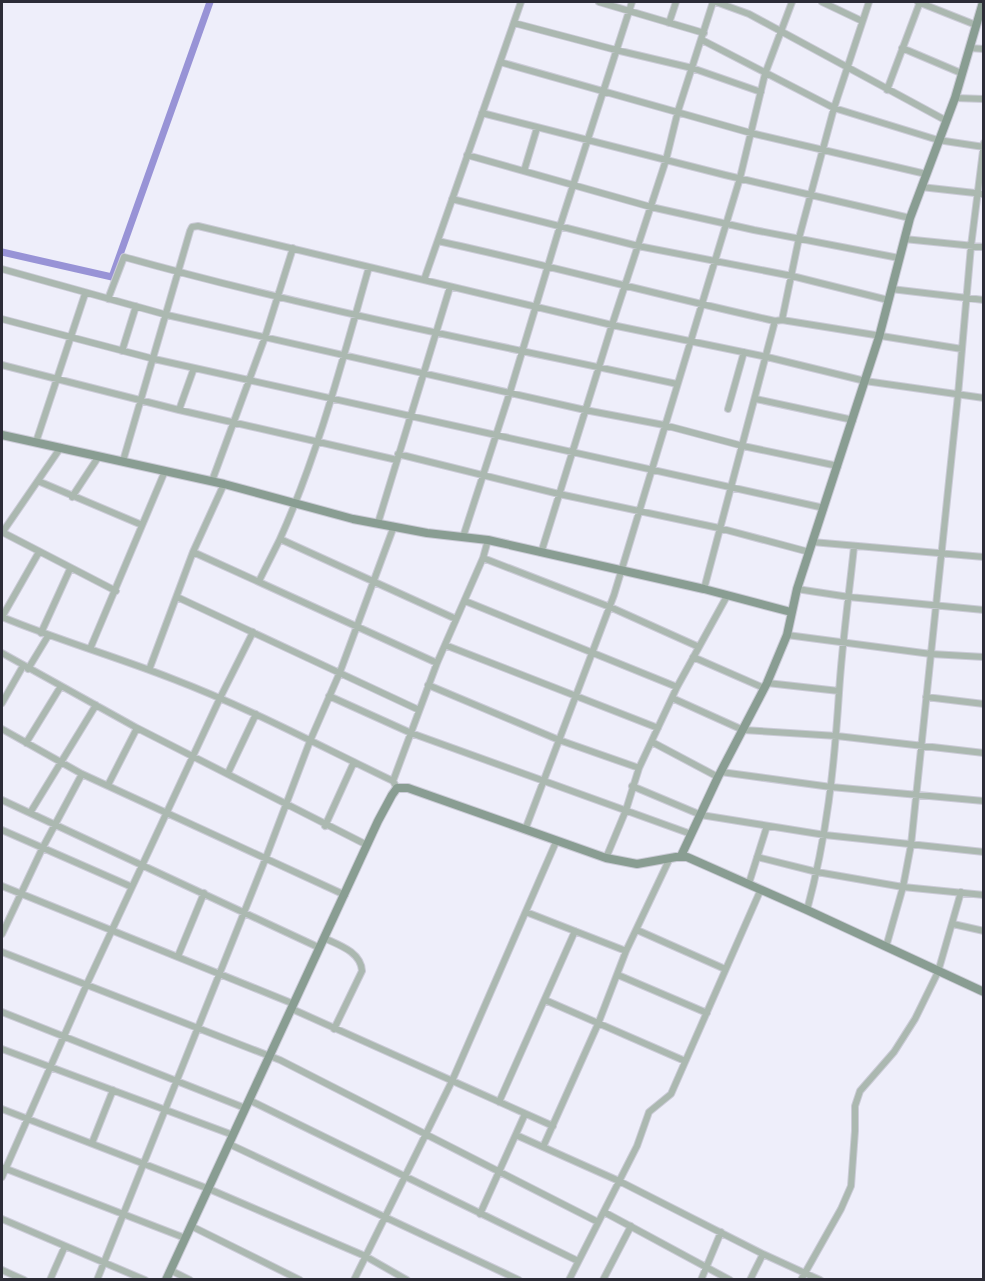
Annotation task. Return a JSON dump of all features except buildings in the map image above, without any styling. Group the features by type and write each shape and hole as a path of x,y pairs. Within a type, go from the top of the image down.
{"street":[{"path":"424,280 521,2"},
{"path":"599,2 669,22 703,36 765,74 834,108 938,140 983,147"},
{"path":"463,537 632,2"},
{"path":"669,22 675,2"},
{"path":"541,553 666,160 678,111 715,2 749,14 945,120"},
{"path":"525,830 610,607 740,178 765,74 792,2"},
{"path":"822,2 862,21"},
{"path":"704,589 767,357 792,276 799,238 834,108 869,2"},
{"path":"887,90 919,2 976,25"},
{"path":"681,856 766,686 787,635 797,589 879,337 910,218 955,98 983,2"},
{"path":"514,23 692,68 761,92"},
{"path":"902,48 962,73"},
{"path":"969,48 984,49"},
{"path":"500,62 751,132 926,174"},
{"path":"955,98 984,99"},
{"path":"482,113 587,141 910,218"},
{"path":"524,171 537,128"},
{"path":"886,947 903,887 911,845 934,606 958,395 971,246 980,194 984,142"},
{"path":"467,155 651,207 899,258"},
{"path":"921,188 980,194"},
{"path":"452,198 638,246 792,276 888,300"},
{"path":"123,461 190,231 195,226 534,308 767,357 865,381 984,398"},
{"path":"904,239 984,247"},
{"path":"438,241 701,305 779,321 962,349"},
{"path":"212,481 265,337 293,248"},
{"path":"108,299 123,257 179,273 355,315 677,384"},
{"path":"259,580 296,502 318,443 369,267"},
{"path":"2,271 167,315 342,356 510,392 585,411 664,425 743,446 838,466"},
{"path":"378,523 450,287"},
{"path":"891,289 984,300"},
{"path":"36,442 85,294"},
{"path":"122,351 136,306"},
{"path":"2,319 154,359 824,508"},
{"path":"728,409 744,352"},
{"path":"2,365 318,443 483,475 638,512 719,528 809,552"},
{"path":"179,410 194,368"},
{"path":"756,399 853,420"},
{"path":"2,435 212,481 353,519 488,540 704,589 791,612"},
{"path":"61,447 2,532 116,591"},
{"path":"72,497 99,456"},
{"path":"90,649 165,471"},
{"path":"38,481 142,525"},
{"path":"149,670 193,552 224,484"},
{"path":"97,1280 265,860 310,741 358,627 394,526"},
{"path":"280,538 456,619"},
{"path":"166,1280 395,785 428,686 483,558 488,540"},
{"path":"812,542 984,557"},
{"path":"807,910 825,835 837,736 839,691 854,547"},
{"path":"39,552 2,617 220,698 354,762 395,785 556,842 606,858 637,864 681,856 702,863 984,992"},
{"path":"193,552 259,580 437,663"},
{"path":"483,558 610,607 699,647"},
{"path":"40,633 70,569"},
{"path":"797,589 849,597 984,610"},
{"path":"606,858 626,810 639,768 677,687 727,596"},
{"path":"177,597 420,710"},
{"path":"465,601 677,687"},
{"path":"2,1177 3,1168 86,986 253,632"},
{"path":"787,635 931,654 984,657"},
{"path":"2,703 48,636"},
{"path":"445,645 658,728"},
{"path":"2,653 137,728 367,845"},
{"path":"693,657 766,686 839,691"},
{"path":"26,743 61,686"},
{"path":"428,686 559,740 639,768"},
{"path":"329,696 411,733 691,834"},
{"path":"926,697 984,704"},
{"path":"672,698 743,730 837,736 984,753"},
{"path":"30,813 96,705"},
{"path":"228,773 256,714"},
{"path":"108,785 137,728"},
{"path":"2,729 82,774 345,895"},
{"path":"652,742 720,774 984,801"},
{"path":"326,826 354,762"},
{"path":"2,934 54,825 82,774"},
{"path":"632,786 701,815 825,835 984,852"},
{"path":"2,800 320,948"},
{"path":"749,884 767,826"},
{"path":"2,830 132,887"},
{"path":"354,1280 452,1081 556,842"},
{"path":"758,857 817,872 903,887 984,895"},
{"path":"543,1148 598,1024 626,951 638,930 670,858"},
{"path":"2,886 219,973 293,1006 334,1029 553,1126"},
{"path":"569,1280 637,1146 649,1112 671,1094 761,889"},
{"path":"801,1280 841,1209 850,1186 855,1106 860,1091 894,1052 915,1019 938,972 961,892"},
{"path":"178,957 204,893"},
{"path":"526,912 626,951"},
{"path":"953,924 984,931"},
{"path":"638,930 725,969"},
{"path":"498,1102 575,931"},
{"path":"324,938 352,953 362,963 362,971 334,1029"},
{"path":"2,952 269,1056 598,1222"},
{"path":"618,975 707,1012"},
{"path":"545,1000 686,1061"},
{"path":"2,1012 176,1081 247,1104 406,1176 578,1261"},
{"path":"2,1049 165,1109 519,1280"},
{"path":"92,1143 113,1090"},
{"path":"2,1109 208,1189 365,1256 407,1280"},
{"path":"480,1214 525,1114"},
{"path":"516,1135 619,1181 763,1254 820,1280"},
{"path":"3,1168 185,1238"},
{"path":"604,1212 730,1280"},
{"path":"2,1219 145,1280"},
{"path":"191,1226 300,1280"},
{"path":"603,1280 631,1226"},
{"path":"702,1280 721,1232"},
{"path":"50,1280 65,1246"},
{"path":"750,1280 763,1254"},
{"path":"2,1270 24,1280"},
{"path":"170,1270 190,1280"}],"waterway":[{"path":"2,252 112,277 210,2"}]}
